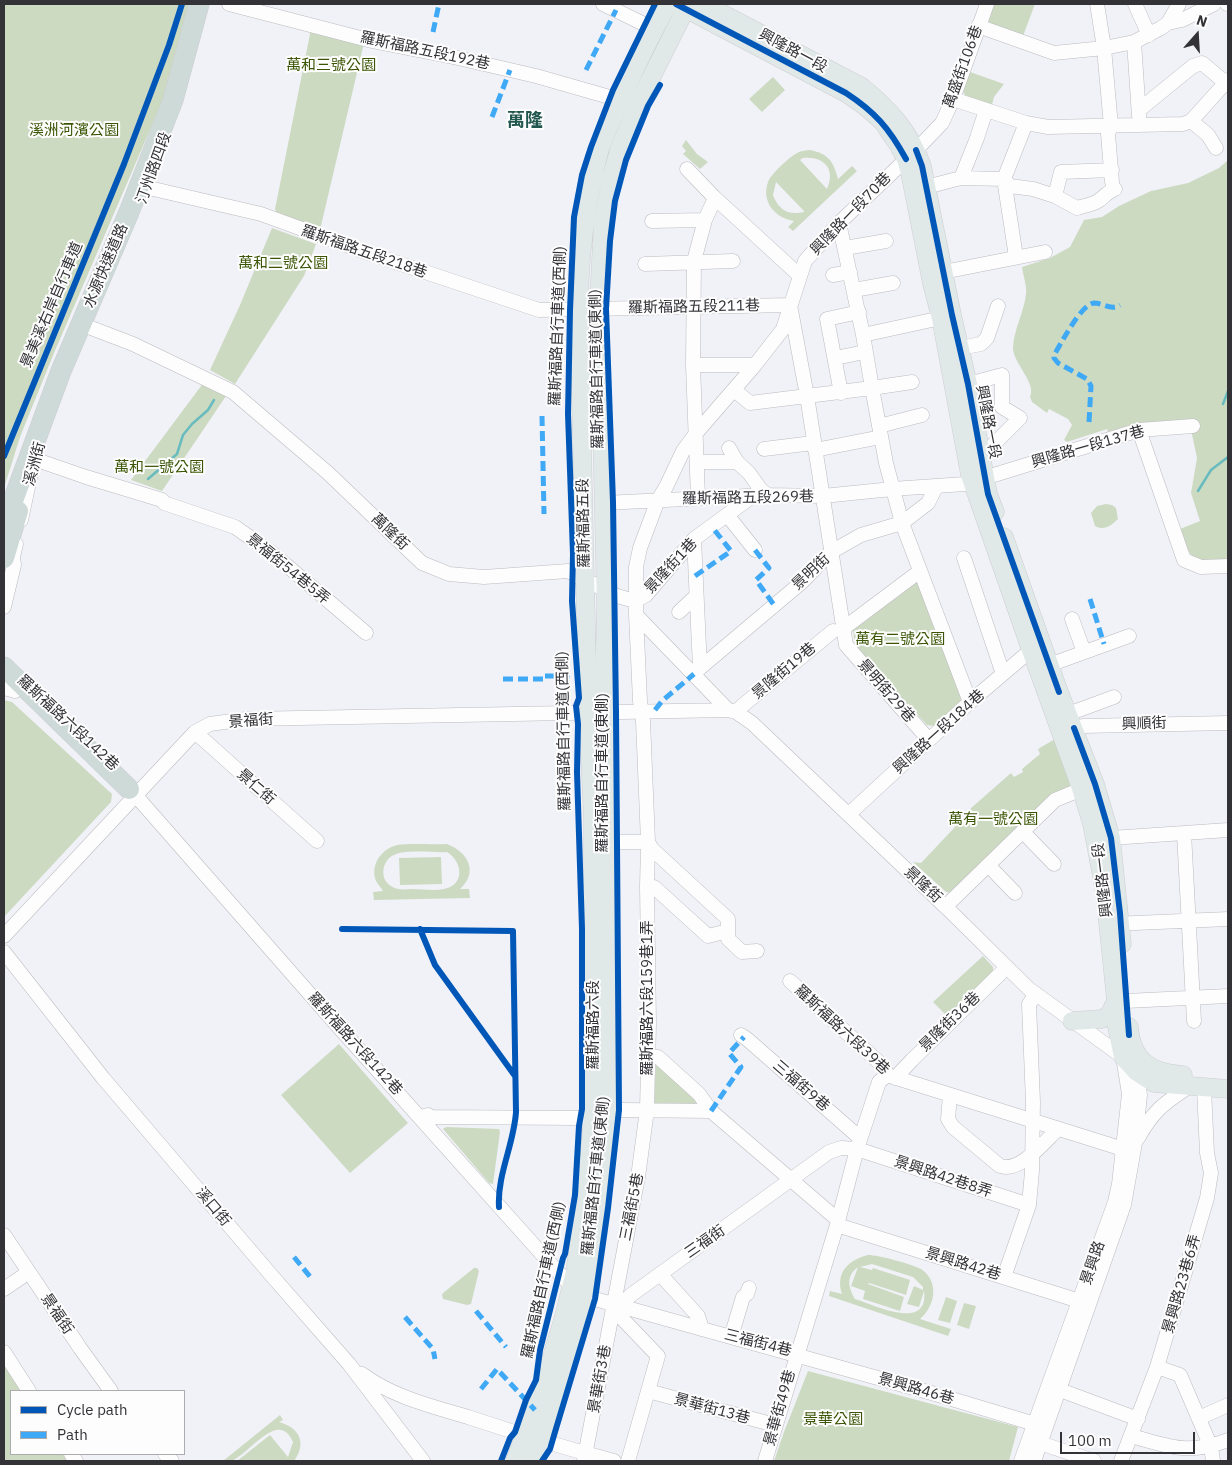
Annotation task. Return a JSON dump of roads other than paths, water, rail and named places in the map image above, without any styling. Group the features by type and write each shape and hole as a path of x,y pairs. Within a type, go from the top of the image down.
{"highway":[{"name":"水源快速道路","path":"4,514 39,416 164,121 179,79 199,4"},
{"name":"水源快速道路","path":"4,525 60,371 129,212 173,100 199,4"},
{"path":"8,557 39,416"},
{"path":"4,667 133,792"}],"main road":[{"name":"羅斯福路五段","path":"585,579 579,310 581,262 586,216 600,152 620,100 654,28 668,4"},
{"name":"興隆路一段","path":"704,4 862,87 881,102 894,116 926,187 941,318 970,475 980,481 988,494 1049,664 1088,786 1111,838 1114,924 1121,1001 1116,1027 1135,1061"},
{"name":"羅斯福路五段","path":"605,589 599,309 603,223 611,178 620,147 684,5"},
{"name":"興隆路一段","path":"684,5 846,93 882,121 911,154 937,273 952,315 968,384 982,456 980,481 1031,650 1068,724"},
{"name":"羅斯福路六段","path":"515,1461 533,1438 582,1314 578,1291 600,1205 607,842 585,579"},
{"name":"羅斯福路六段","path":"601,1113 593,821 597,713 605,589"},
{"name":"興隆路一段","path":"1088,786 1096,843 1114,924"},
{"path":"1072,1021 1102,1019 1109,1015 1121,1001"},
{"path":"1135,1061 1162,1072 1202,1084 1228,1089"},
{"path":"1202,1084 1228,1078"},
{"name":"羅斯福路六段","path":"532,1461 533,1438"}],"street":[{"name":"汀州路四段","path":"86,326 149,188 208,4"},
{"name":"羅斯福路五段192巷","path":"229,4 372,41 536,76 620,100"},
{"path":"603,4 654,28"},
{"name":"萬盛街106巷","path":"911,154 942,123 953,99 987,4"},
{"path":"926,187 961,178 1004,179 1010,186 1033,189 1055,196 1076,208 1099,200 1113,180 1108,134 1111,126 1104,48 1097,4"},
{"path":"1135,4 1149,35"},
{"path":"1168,23 1179,4"},
{"path":"978,26 1054,53 1104,48 1134,42 1168,23 1182,20 1214,4"},
{"path":"1134,42 1140,125"},
{"path":"953,99 1026,123 1048,127 1167,125 1182,124 1192,120 1227,82 1202,63 1193,66 1139,110"},
{"path":"961,178 978,138 986,110"},
{"path":"1192,120 1208,135 1216,148"},
{"path":"1016,257 1004,179 1026,123"},
{"name":"興隆路一段70巷","path":"648,842 643,711 640,701 636,567 640,548 658,500 683,451 783,329 805,261 839,223 861,204 911,154"},
{"path":"687,170 800,276"},
{"path":"1055,196 1061,172 1113,180"},
{"name":"羅斯福路五段218巷","path":"149,188 261,214 380,257 539,310 599,309"},
{"path":"698,498 693,365 694,261 705,220 715,198"},
{"path":"652,221 705,220"},
{"path":"839,223 859,312 892,489 902,523 970,702"},
{"path":"845,248 886,241"},
{"path":"937,273 1046,252"},
{"path":"645,264 734,261"},
{"path":"833,275 850,272"},
{"path":"854,290 893,282"},
{"name":"羅斯福路五段211巷","path":"599,309 790,305"},
{"name":"景明街29巷","path":"790,305 823,496 831,552 838,629 846,645 929,740"},
{"path":"960,348 980,344 986,338 998,306"},
{"path":"841,392 827,319 859,312"},
{"path":"863,335 941,318"},
{"name":"萬隆街","path":"86,326 133,344 233,392 328,474 422,563 449,574 484,577 568,571 585,579"},
{"name":"溪洲街","path":"4,606 14,565 8,557 34,459 86,326"},
{"path":"835,358 866,352"},
{"path":"693,365 755,365"},
{"path":"968,384 1002,375 1002,407 1022,416 982,456"},
{"path":"734,390 750,403 912,382"},
{"path":"764,449 814,446 880,432 922,415"},
{"name":"興隆路一段137巷","path":"980,481 1139,430 1193,426"},
{"path":"1139,430 1184,560 1201,567 1228,566"},
{"path":"729,448 737,462 749,473 761,490 761,495"},
{"name":"景福街54巷5弄","path":"34,459 162,500 164,503 235,527 272,553 366,633"},
{"path":"697,462 737,462"},
{"path":"892,489 936,487 980,481"},
{"name":"景明街","path":"697,671 802,582 831,552 861,535 902,523 928,503 936,487"},
{"name":"羅斯福路五段269巷","path":"604,503 761,495 823,496 892,489"},
{"name":"景隆街1巷","path":"636,608 694,539 761,495"},
{"path":"728,516 755,550"},
{"path":"694,539 697,671"},
{"path":"4,577 8,557"},
{"path":"964,558 1003,674"},
{"name":"景隆街19巷","path":"732,711 838,629 920,571"},
{"name":"景隆街","path":"585,579 636,608 697,671 732,711 752,724 848,814 946,906 1006,968 1072,1021 1135,1061"},
{"path":"679,612 696,602"},
{"path":"1072,619 1084,652"},
{"path":"1049,664 1129,636"},
{"name":"興隆路一段184巷","path":"848,814 970,702 1031,650"},
{"name":"羅斯福路六段142巷","path":"4,659 13,670 121,770 133,792 336,1024 549,1262 578,1291"},
{"name":"羅斯福路六段142巷","path":"4,680 9,690 111,781 133,792"},
{"path":"1068,724 1114,697"},
{"path":"597,713 732,711"},
{"name":"景福街","path":"4,936 133,792 195,732 210,724 246,719 597,713"},
{"name":"興順街","path":"1068,724 1083,726 1228,722"},
{"name":"景仁街","path":"195,732 317,841"},
{"path":"946,906 1055,800 1088,786"},
{"path":"1111,838 1228,830"},
{"path":"1023,832 1054,864"},
{"path":"1184,833 1194,1021"},
{"path":"607,842 648,842"},
{"path":"648,842 647,887 654,887 708,936 728,932"},
{"path":"648,842 652,850 728,919 728,939 742,952 757,951"},
{"path":"988,865 1015,893"},
{"name":"羅斯福路六段159巷1弄","path":"647,887 649,1057 647,1110"},
{"path":"1114,924 1228,919"},
{"name":"溪口街","path":"4,952 103,1078 267,1271 349,1364 423,1461"},
{"name":"景隆街36巷","path":"891,1076 912,1060 1006,968"},
{"name":"羅斯福路六段39巷","path":"790,981 884,1067 891,1076"},
{"path":"1004,1276 1028,1205 1033,1154 1033,1121 1028,1004 1036,994"},
{"path":"1121,1001 1228,996"},
{"name":"三福街9巷","path":"741,1035 858,1143"},
{"path":"649,1057 658,1058 699,1094 711,1111 792,1180 837,1222 858,1143 879,1082 891,1076 1058,1129 1129,1146 1148,1119 1162,1104 1202,1084"},
{"name":"景興路","path":"1129,1146 1129,1094 1135,1061"},
{"name":"景興路","path":"1034,1461 1060,1390 1115,1202 1140,1095 1135,1061"},
{"name":"景興路23巷6弄","path":"1122,1461 1159,1361 1207,1198 1211,1173 1207,1152 1202,1084"},
{"path":"950,1095 948,1119 953,1127 1000,1166 1006,1168 1014,1166 1033,1154 1058,1129"},
{"path":"420,1117 428,1115 431,1117 578,1118 623,1110 711,1111"},
{"name":"三福街5巷","path":"615,1306 638,1177 647,1110"},
{"name":"三福街","path":"615,1306 829,1152 858,1143"},
{"name":"景興路42巷8弄","path":"858,1143 1028,1205"},
{"name":"三福街4巷","path":"578,1291 615,1306 797,1356 837,1222"},
{"name":"景興路42巷","path":"837,1222 1084,1303"},
{"name":"景福街","path":"4,1235 110,1390"},
{"path":"4,1289 29,1272"},
{"path":"660,1274 698,1316 702,1330"},
{"path":"731,1338 743,1297 750,1288"},
{"name":"景興路","path":"1021,1461 1034,1424 1084,1303"},
{"path":"615,1306 658,1356 628,1461"},
{"name":"景華街3巷","path":"585,1457 615,1306"},
{"path":"4,1352 28,1390"},
{"name":"景興路46巷","path":"797,1356 1034,1424"},
{"name":"景華街49巷","path":"765,1461 797,1356"},
{"path":"1159,1361 1180,1375 1211,1447 1213,1461"},
{"path":"349,1364 368,1379 391,1392 533,1438 552,1442 585,1457 614,1461"},
{"path":"1060,1390 1138,1419"},
{"name":"景華街13巷","path":"648,1391 775,1426"},
{"path":"1199,1418 1228,1405"},
{"path":"1132,1436 1173,1448 1192,1449 1211,1447 1228,1440"},
{"path":"1040,1443 1094,1461"}],"waterway":[{"path":"1223,404 1228,391"},
{"path":"148,479 177,454 183,435 208,410 214,400"},
{"path":"1198,491 1211,470 1228,457"}],"district":[{"name":"萬隆","path":"525,121"}],"park label":[{"name":"萬和三號公園","path":"331,66"},
{"name":"溪洲河濱公園","path":"74,131"},
{"name":"萬和二號公園","path":"283,264"},
{"name":"萬和一號公園","path":"159,468"},
{"name":"萬有二號公園","path":"900,640"},
{"name":"萬有一號公園","path":"993,820"},
{"name":"景華公園","path":"833,1420"}]}
